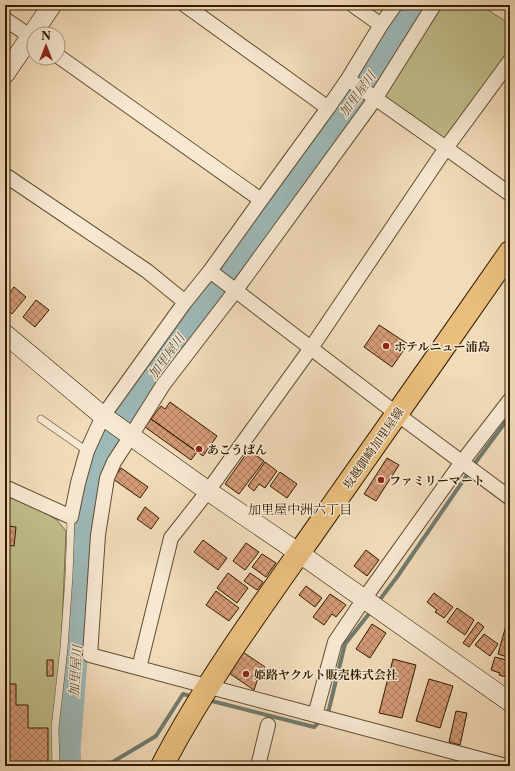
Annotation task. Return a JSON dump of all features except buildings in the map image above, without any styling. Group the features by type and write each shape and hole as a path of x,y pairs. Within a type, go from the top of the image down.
{"main road":[{"name":"坂越御崎加里屋線","path":"162,766 203,694 510,252"}],"street":[{"path":"39,26 52,5"},
{"path":"185,5 328,108"},
{"path":"353,5 381,24"},
{"path":"5,487 71,517 78,483 87,451 106,418 185,302 210,271 328,108 348,79 381,24 395,5"},
{"path":"434,5 375,98 236,290 163,385 129,435 114,462 107,478 98,535 90,655 139,668 203,694 321,716 506,766"},
{"path":"5,19 26,34"},
{"path":"5,74 26,46"},
{"path":"139,668 171,538 208,491 311,348 446,148 510,61"},
{"path":"66,62 260,200"},
{"path":"348,79 510,194"},
{"path":"5,175 147,271 185,302"},
{"path":"210,271 510,498"},
{"path":"6,336 129,435 208,491 300,553 510,702"},
{"path":"321,716 335,642 370,604 462,462 510,400"},
{"path":"258,766 268,725"}],"lane":[{"path":"41,419 87,451"},
{"path":"56,766 55,728 64,648 71,517"}],"shaded area":[{"path":"434,5 480,5 510,24 510,61 446,148 375,99"},
{"path":"13,496 36,507 57,520 66,531 59,701 60,766 5,766 5,505"}],"waterway":[{"name":"加里屋川","path":"69,766 68,750 83,556 89,507 100,461 128,408 375,69 416,5"},
{"path":"378,602 397,577 478,459 510,416"},
{"path":"325,715 328,713 345,644 372,610"},
{"path":"106,766 156,736 183,694 194,697"},
{"path":"208,700 314,727 321,720"}],"place":[{"name":"ホテルニュー浦島","path":"386,346"},
{"name":"あこうぱん","path":"199,449"},
{"name":"ファミリーマート","path":"381,480"},
{"name":"姫路ヤクルト販売株式会社","path":"246,674"}],"district":[{"name":"加里屋中洲六丁目","path":"300,509"}]}
